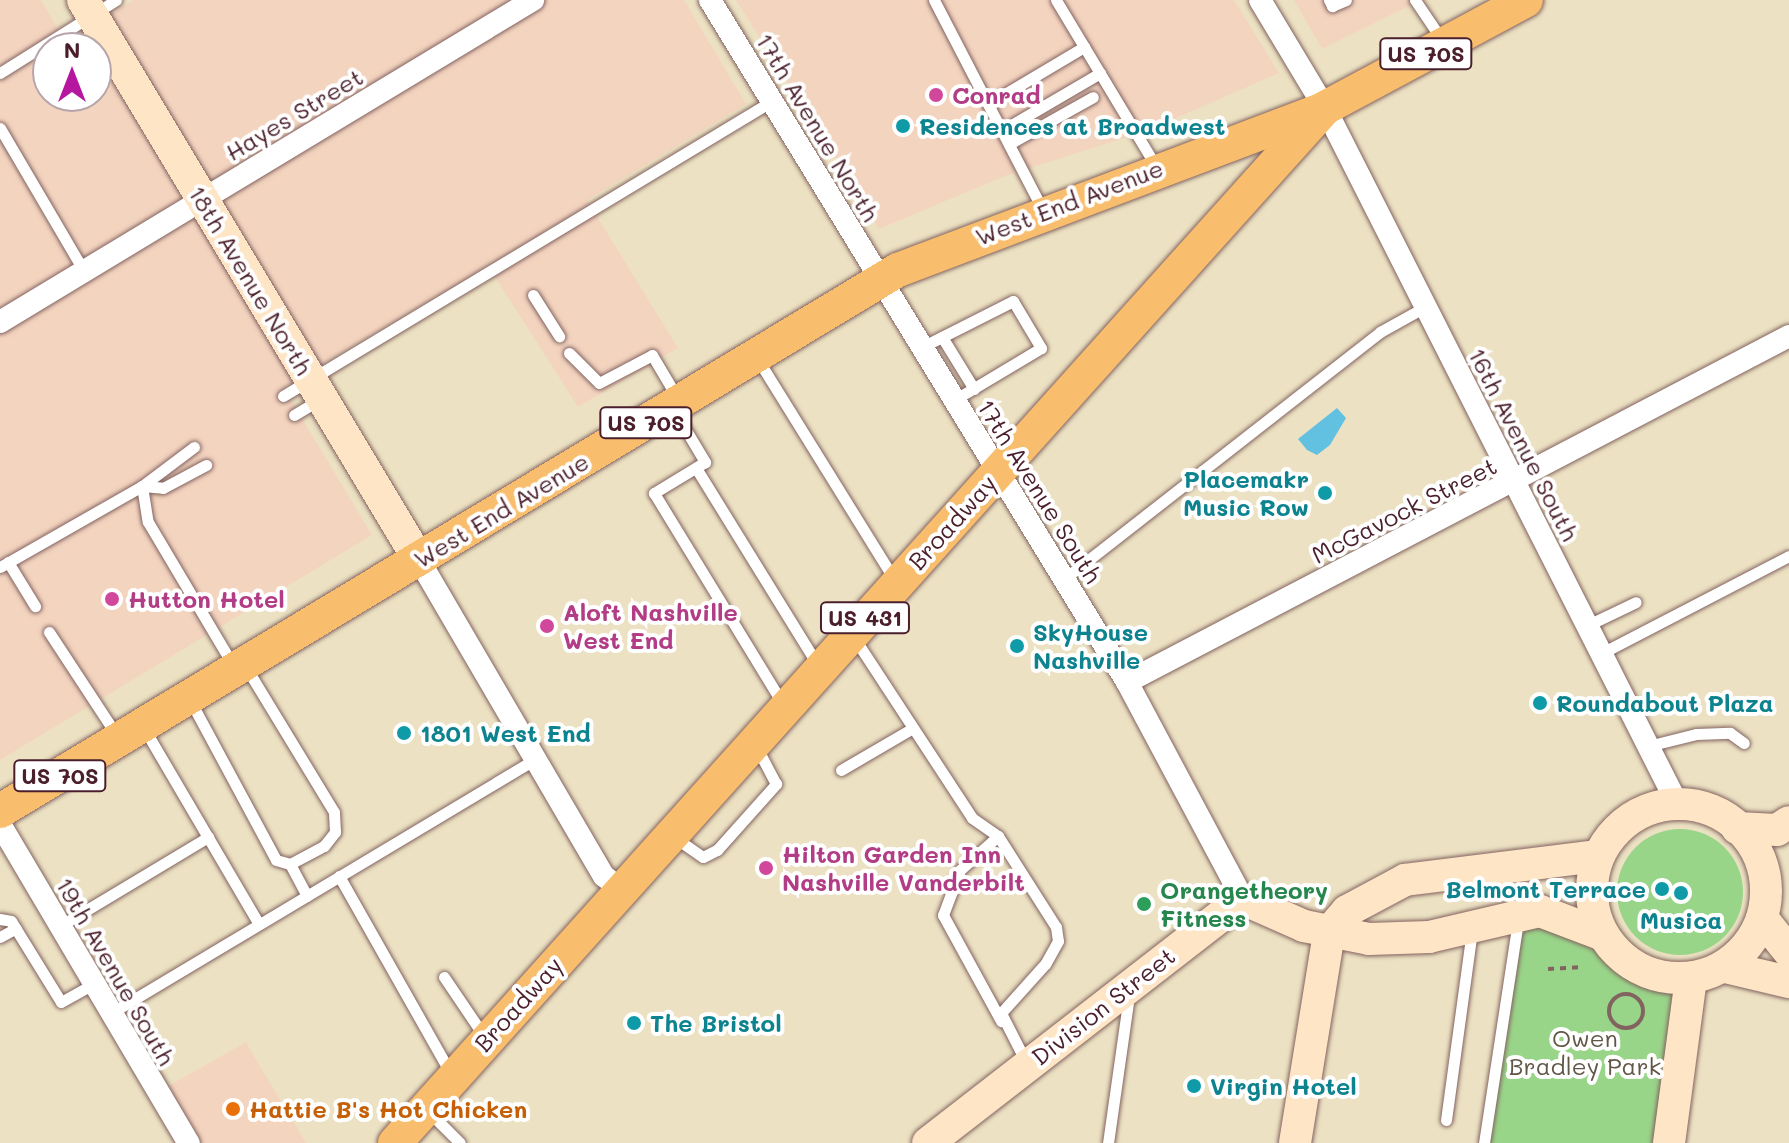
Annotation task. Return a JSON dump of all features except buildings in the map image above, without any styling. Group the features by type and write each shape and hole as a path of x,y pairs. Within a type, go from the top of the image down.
{"main road":[{"name":"Broadway","path":"395,1143 1325,108 1526,0"},
{"name":"18th Avenue North","path":"97,5 203,199 302,398 419,560"},
{"name":"West End Avenue","path":"0,811 881,281 1043,210 1325,108"},
{"path":"1603,935 1591,889 1597,856 1625,822 1677,803 1717,813 1755,847 1764,904 1789,952"},
{"path":"1737,828 1777,830 1789,822"},
{"path":"1295,1143 1329,932 1347,911 1405,880 1597,856"},
{"path":"1725,967 1789,867"},
{"path":"1243,899 1329,932 1399,939 1473,926 1519,913 1560,913 1603,935 1637,967 1691,978 1725,967 1789,982"},
{"name":"Division Street","path":"928,1143 1243,899"},
{"path":"1669,1143 1691,978"}],"street":[{"name":"Hayes Street","path":"0,322 533,0"},
{"name":"17th Avenue North","path":"710,0 881,281"},
{"name":"16th Avenue South","path":"1260,0 1325,108 1600,654 1652,745 1677,803"},
{"name":"17th Avenue South","path":"881,281 932,342 964,395 997,472 1127,682 1243,899"},
{"name":"McGavock Street","path":"1127,682 1515,482 1789,336"},
{"path":"419,560 538,757 604,876 621,890"},
{"name":"19th Avenue South","path":"0,824 189,1143"}],"lane":[{"path":"934,0 1043,210"},
{"path":"1056,0 1158,169"},
{"path":"1329,0 1346,0"},
{"path":"1415,0 1444,44"},
{"path":"0,73 97,5"},
{"path":"988,104 1084,47"},
{"path":"1013,124 1100,73"},
{"path":"1009,144 1093,97"},
{"path":"302,398 772,101"},
{"path":"0,128 84,271"},
{"path":"533,295 559,336"},
{"path":"932,342 1013,301 1041,348 964,395"},
{"path":"1064,579 1380,332 1425,307"},
{"path":"569,353 599,383 652,355 705,462 654,493 785,707"},
{"path":"757,357 897,583"},
{"path":"35,606 4,564 142,486 194,447"},
{"path":"142,486 163,488 206,465"},
{"path":"696,468 819,668"},
{"path":"142,486 148,522 334,812 335,832 324,846 290,864 276,860 189,698"},
{"path":"1600,654 1789,556"},
{"path":"1586,626 1636,602"},
{"path":"49,632 131,733 208,837 259,924"},
{"path":"851,634 972,818 998,836 1058,941 1003,1004 1001,1021"},
{"path":"841,770 913,728"},
{"path":"1652,745 1696,734 1730,733 1744,743"},
{"path":"670,834 703,857 717,850 776,784 753,743"},
{"path":"110,1013 538,757"},
{"path":"998,836 960,870 943,915 1027,1065"},
{"path":"60,926 208,837"},
{"path":"290,864 307,896"},
{"path":"339,876 453,1077"},
{"path":"1484,1143 1519,913"},
{"path":"0,919 16,928 61,1002 93,984"},
{"path":"1446,1120 1473,926"},
{"path":"0,937 16,928"},
{"path":"444,977 486,1039"},
{"path":"1108,1143 1131,984"},
{"path":"425,1108 460,1143"}],"path":[{"path":"1548,969 1584,967"},
{"path":"1631,994 1643,1005 1642,1019 1621,1028 1609,1006 1631,994"}],"shaded area":[{"path":"0,0 41,0 60,32 32,32 32,112 112,112 112,32 80,32 134,0 684,0 746,104 587,200 678,348 578,407 488,266 283,387 372,535 0,760"},
{"path":"736,0 1234,0 1279,73 1149,130 1005,176 879,229"},
{"path":"1294,0 1421,0 1322,49"},
{"path":"246,1042 306,1143 189,1143 158,1092"}],"green space":[{"path":"1680,829 1704,834 1724,848 1738,868 1743,892 1738,916 1724,936 1704,950 1680,955 1656,950 1636,936 1622,916 1617,892 1622,868 1636,848 1656,834"},
{"name":"Owen Bradley Park","path":"1518,921 1600,942 1614,958 1679,992 1660,1143 1484,1143"}],"water":[{"path":"1337,408 1346,418 1330,445 1317,455 1307,450 1298,439"}],"place":[{"name":"Conrad","path":"936,95"},
{"name":"Residences at Broadwest","path":"903,126"},
{"name":"Placemakr Music Row","path":"1325,493"},
{"name":"Hutton Hotel","path":"112,599"},
{"name":"Aloft Nashville West End","path":"547,626"},
{"name":"SkyHouse Nashville","path":"1017,646"},
{"name":"Roundabout Plaza","path":"1540,703"},
{"name":"1801 West End","path":"404,733"},
{"name":"Hilton Garden Inn Nashville Vanderbilt","path":"766,868"},
{"name":"Belmont Terrace","path":"1662,889"},
{"name":"Musica","path":"1681,893"},
{"name":"Orangetheory Fitness","path":"1144,904"},
{"name":"The Bristol","path":"634,1023"},
{"name":"Virgin Hotel","path":"1194,1086"},
{"name":"Hattie B's Hot Chicken","path":"233,1109"}]}
